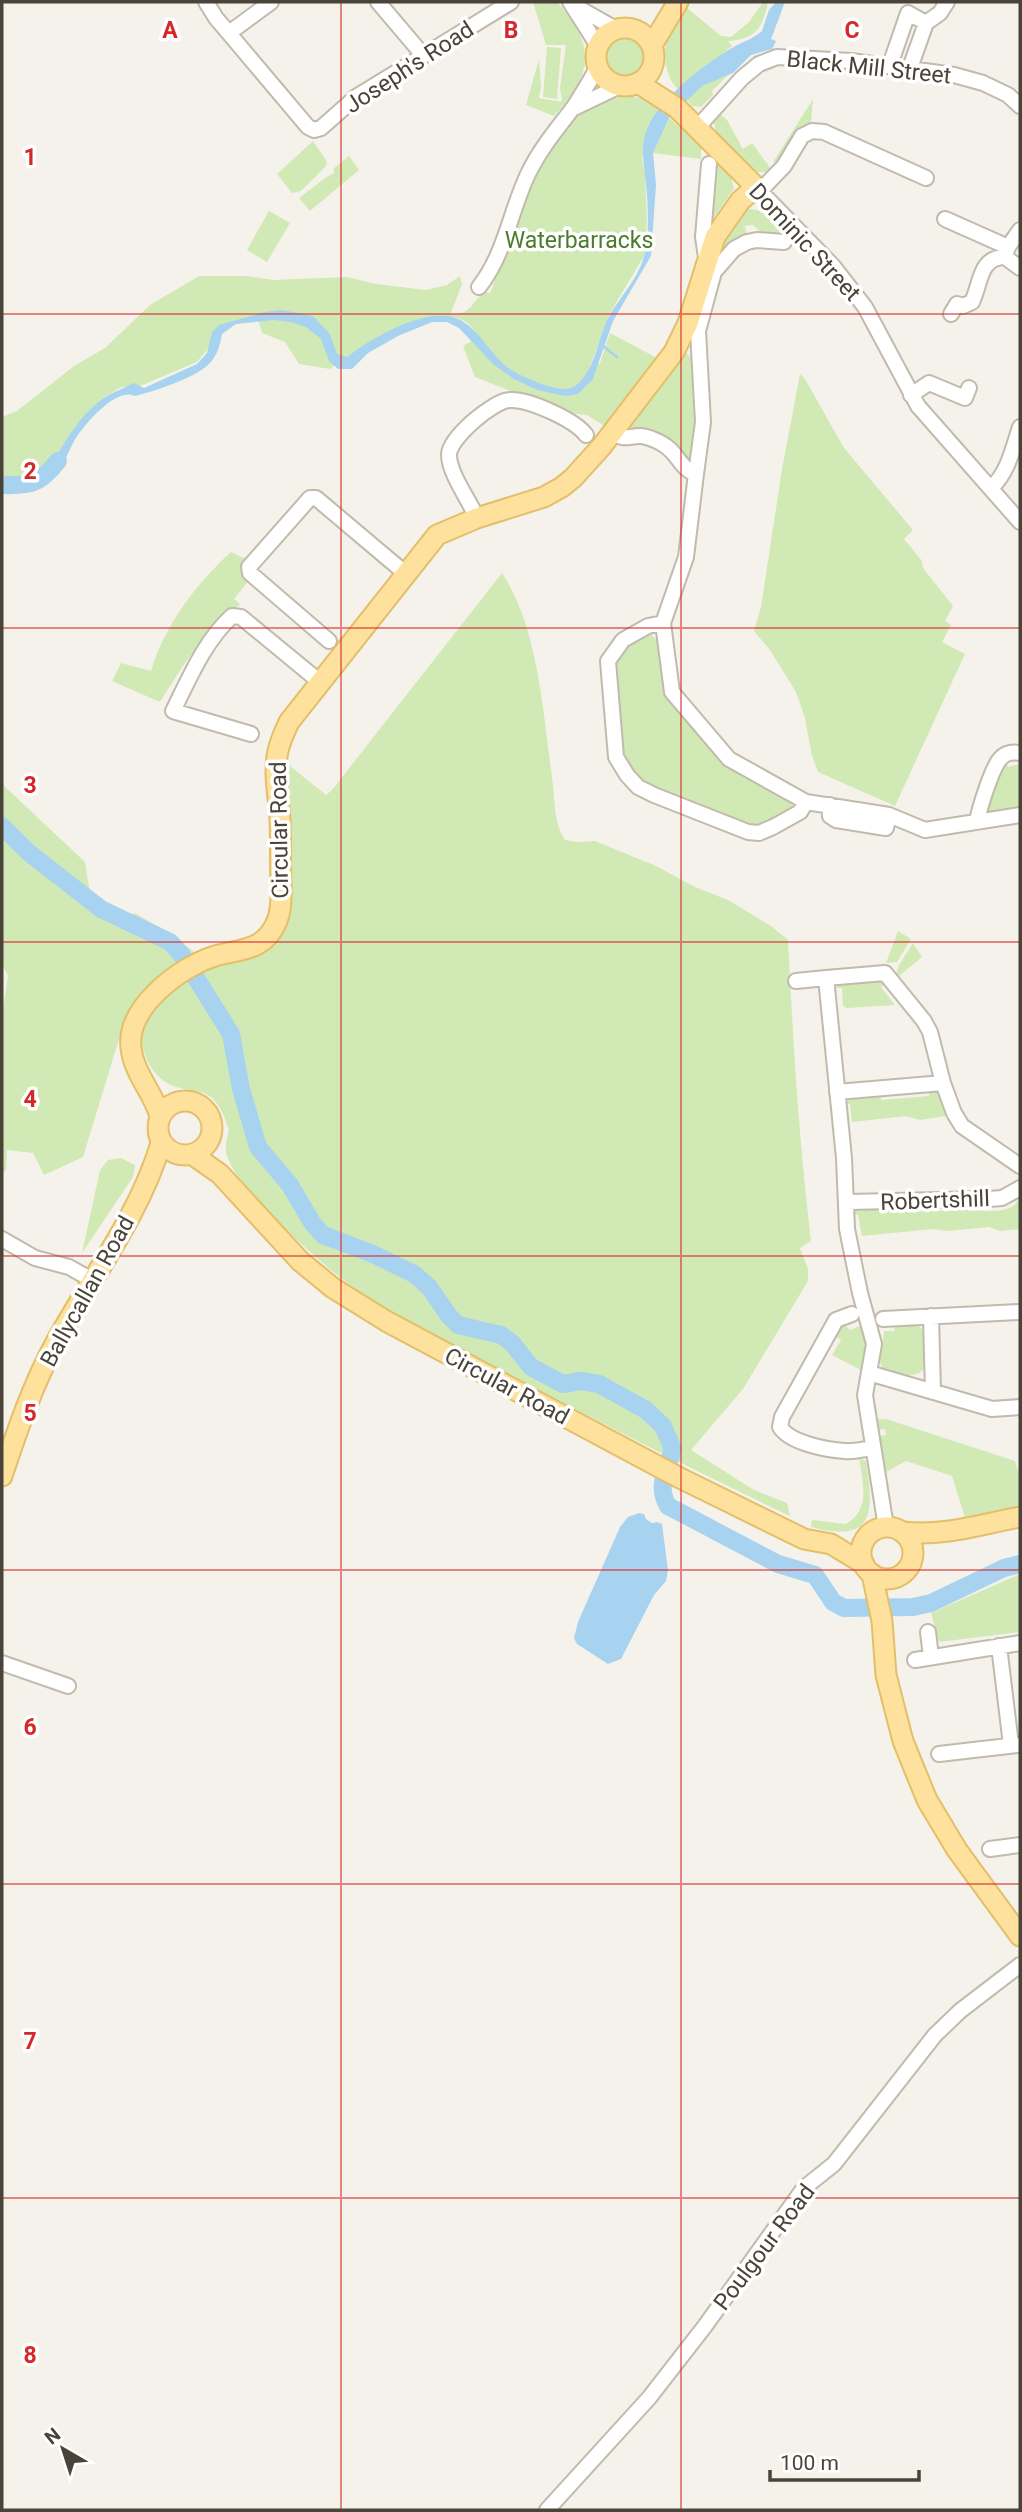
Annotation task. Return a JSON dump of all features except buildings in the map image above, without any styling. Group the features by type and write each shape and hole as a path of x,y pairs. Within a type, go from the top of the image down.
{"main road":[{"path":"625,29 648,37 655,52 653,68 644,79 629,84 603,76 598,67 598,46 608,33 625,29 676,4"},
{"path":"652,45 676,4"},
{"name":"Dominic Street","path":"653,68 664,94 758,189"},
{"name":"Dominic Street","path":"629,84 664,94"},
{"path":"477,518 544,497 562,487 613,432 665,365 682,337 715,237 740,201 758,189"},
{"name":"Circular Road","path":"477,518 448,528 427,545 289,722 277,752 282,897 276,924 271,932 253,947 202,962 175,979 149,999 138,1013 131,1044 135,1067 155,1099 160,1116 158,1125 176,1150 220,1174 274,1235 333,1288 386,1321 656,1466 804,1539 831,1544 886,1575 943,1533"},
{"name":"Circular Road","path":"135,1067 172,1100 190,1101 206,1110 211,1118 211,1136 220,1174"},
{"path":"160,1116 165,1109 181,1101"},
{"path":"176,1150 207,1144 211,1136"},
{"name":"Ballycallan Road","path":"2,1476 39,1377 55,1344 147,1185 176,1150"},
{"name":"Circular Road","path":"831,1544 886,1532 921,1535 943,1533 1020,1517"},
{"path":"886,1575 863,1546 886,1532 913,1548 886,1575 883,1617 886,1675 899,1728 927,1800 957,1850 1020,1936"}],"street":[{"path":"206,2 229,33 271,2"},
{"path":"377,2 423,55"},
{"name":"Joseph's Road","path":"229,33 308,127 314,130 321,128 356,97 510,2"},
{"path":"910,68 926,23 940,13 947,2"},
{"path":"572,3 625,29"},
{"path":"572,3 598,46"},
{"path":"890,65 913,7 926,23"},
{"name":"Black Mill Street","path":"697,128 742,78 759,64 777,57 890,65 954,75 983,83 1008,95 1020,106"},
{"path":"479,287 501,250 518,197 536,158 572,109 598,67"},
{"path":"572,109 629,84"},
{"path":"758,189 784,166 802,136 813,131 824,132 926,178"},
{"path":"706,259 703,237 709,164"},
{"name":"Dominic Street","path":"758,189 833,266 865,307 911,395 1020,522"},
{"path":"945,219 1007,252 1020,268"},
{"path":"951,314 957,304 963,306 972,302 982,271 988,262 1007,252 1020,230"},
{"path":"784,242 754,234 734,249 717,267 700,320 698,346 703,422 686,558 663,623 672,692 729,759 806,802 830,806 854,816 889,815 925,830 1020,815"},
{"path":"911,395 929,383 965,398 969,388"},
{"path":"477,518 450,462 449,451 453,442 466,427 507,400 520,401 574,422 586,435"},
{"path":"992,488 1000,481 1020,427"},
{"path":"613,432 626,439 643,436 667,447 687,469 696,474"},
{"path":"331,639 250,573 249,567 310,498 316,498 405,573"},
{"path":"251,734 173,711 201,654 219,628 232,616 241,617 320,682"},
{"path":"663,623 648,626 623,640 608,661 616,757 627,775 638,787 654,795 748,832 759,833 773,827 800,812 806,802"},
{"path":"977,822 999,760 1008,753 1020,753"},
{"name":"Robertshill","path":"796,981 885,973 925,1021 943,1083 962,1126 1020,1166"},
{"name":"Robertshill","path":"826,978 847,1202 847,1229 874,1344 865,1395 886,1532"},
{"path":"837,1091 943,1083"},
{"name":"Robertshill","path":"847,1202 1002,1198 1020,1188"},
{"path":"2,1239 36,1258 69,1267 92,1280"},
{"path":"883,1319 1020,1312"},
{"path":"852,1314 836,1320 782,1417 780,1427 786,1435 837,1450 873,1448"},
{"path":"931,1317 933,1392"},
{"path":"869,1373 992,1409 1020,1407"},
{"path":"928,1632 931,1657"},
{"path":"915,1660 1020,1643"},
{"path":"939,1754 1015,1745 999,1646"},
{"path":"2,1663 68,1686"},
{"path":"989,1849 1020,1845"},
{"name":"Poulgour Road","path":"547,2510 649,2398 804,2189 834,2164 935,2035 960,2011 1020,1965"}],"green space":[{"path":"533,2 557,2 579,32 584,46 583,73 577,87 554,116 526,105 539,59 539,98 561,102 560,88 566,45 546,45"},
{"path":"763,2 768,2 764,18 757,30 745,38 728,41 732,46 678,89 668,72 665,49 669,32 687,8 721,36 731,37 749,22"},
{"path":"624,32 640,38 646,54 640,70 624,76 608,70 602,54 608,38"},
{"path":"547,47 561,48 557,99 543,97"},
{"path":"712,70 733,73 712,91 713,95 701,107 692,106 687,99"},
{"name":"Waterbarracks","path":"627,96 648,99 660,109 653,117 642,159 647,219 644,256 610,313 587,374 600,363 610,333 659,359 608,425 603,425 587,415 544,407 475,377 463,346 479,337 464,321 449,316 431,317 394,329 330,369 299,364 285,342 262,333 257,316 221,325 211,345 197,362 140,386 121,387 102,399 76,432 59,461 36,481 2,490 2,417 17,411 74,366 105,348 150,305 199,276 247,276 273,280 347,277 376,284 426,290 447,285 460,276 462,284 451,313 466,311 485,291 490,294 522,202 567,123 603,100"},
{"path":"813,99 811,122 781,161 773,162"},
{"path":"720,114 727,120 743,149 752,143 771,169 757,172 716,134 714,121"},
{"path":"669,118 701,146 701,159 653,153"},
{"path":"313,141 327,165 301,191 292,193 277,174"},
{"path":"349,156 359,170 310,211 299,198 334,173 334,168"},
{"path":"718,164 731,177 734,188 713,219"},
{"path":"746,209 769,216 786,234 787,239 764,235 753,225 745,226 747,236 722,259 717,253 722,241 732,222"},
{"path":"269,211 290,223 267,262 247,250"},
{"path":"686,352 694,362 699,421 694,467 631,434 625,428 679,357"},
{"path":"800,374 844,448 913,530 904,539 953,606 945,621 951,625 942,642 965,654 895,806 818,772 796,692 770,650 754,631 761,607"},
{"path":"231,552 248,560 250,579 234,599 240,604 227,617 223,613 214,624 160,702 112,681 121,663 151,671 164,638 183,607"},
{"path":"502,573 524,618 531,644 542,698 556,817 565,840 595,841 656,866 695,887 728,900 771,926 788,940 797,1091 811,1241 800,1248 808,1269 808,1281 743,1389 691,1450 754,1490 787,1503 790,1516 433,1336 350,1285 281,1225 234,1171 227,1156 229,1130 214,1100 204,1093 173,1086 163,1080 145,1055 140,1023 178,981 281,929 280,758 326,795 332,790"},
{"path":"650,633 660,644 665,691 725,763 790,799 794,805 794,813 762,828 745,827 657,788 653,791 636,779 619,749 614,659 626,642"},
{"path":"1017,756 1020,756 1020,808 985,814 1005,759 1008,767 1019,764"},
{"path":"2,784 85,862 89,887 98,914 124,920 135,913 174,936 200,957 155,984 127,1013 83,1157 44,1175 33,1153 7,1150 6,1170 2,1174 2,1015 8,976 2,963"},
{"path":"898,931 911,939 897,962 886,963"},
{"path":"913,943 922,957 898,977 896,975 899,965"},
{"path":"880,977 887,983 881,987 895,1005 843,1006 842,988 835,988 835,983"},
{"path":"929,1089 936,1089 947,1116 920,1120 906,1116 852,1122 850,1104 846,1104 848,1098 880,1092 881,1100 929,1096"},
{"path":"121,1158 135,1165 133,1177 82,1253 100,1170 108,1160"},
{"path":"1020,1195 1020,1229 933,1229 862,1236 858,1215 853,1213 860,1209 860,1206 901,1204 902,1212 955,1210 955,1204 967,1203 968,1211 996,1211 1014,1205"},
{"path":"914,1322 923,1333 923,1369 910,1375 883,1369 880,1355 884,1331 894,1331 895,1324"},
{"path":"843,1323 850,1330 862,1325 866,1340 861,1370 832,1355 841,1340 832,1334"},
{"path":"877,1419 886,1419 1015,1461 1020,1479 1020,1506 965,1518 952,1476 906,1461 886,1472 880,1436 886,1435 885,1429 879,1430"},
{"path":"859,1458 866,1461 869,1479 870,1496 866,1520 859,1527 848,1531 811,1527 812,1520 845,1524 859,1512 863,1495"},
{"path":"1020,1574 1020,1632 939,1642 931,1613"}],"water":[{"path":"776,2 785,2 771,39 776,41 772,49 751,55 733,73 702,86 669,118 653,153 656,185 651,256 613,321 593,379 578,394 565,396 537,390 514,379 494,365 459,328 447,322 432,322 398,336 368,353 352,369 338,369 329,361 321,339 306,327 274,320 236,324 222,334 216,355 202,370 163,387 135,396 127,394 119,397 101,409 74,441 60,466 45,481 42,477 80,421 99,401 134,383 144,388 197,364 207,353 212,332 219,325 265,312 282,310 313,316 330,334 337,354 347,357 368,342 409,322 448,316 466,323 513,371 551,387 561,389 575,386 586,374 609,316 637,274 644,256 648,216 643,150 649,125 673,93 708,63 762,31 769,10"},
{"path":"644,1514 652,1523 662,1524 668,1570 666,1581 654,1595 621,1659 608,1664 577,1644 574,1638 578,1622 620,1527 628,1517"}],"waterway":[{"path":"603,346 617,357"},
{"path":"2,485 34,482 46,475 58,461"},
{"path":"2,826 28,852 101,909 170,942 181,954 231,1034 241,1089 258,1147 290,1185 313,1224 323,1235 373,1254 414,1274 429,1287 458,1325 501,1335 512,1343 531,1367 563,1384 581,1381 599,1384 646,1410 663,1426 673,1449 663,1485 668,1506 778,1564 815,1575 833,1602 844,1608 913,1607 931,1603 1004,1568 1020,1564"}]}
